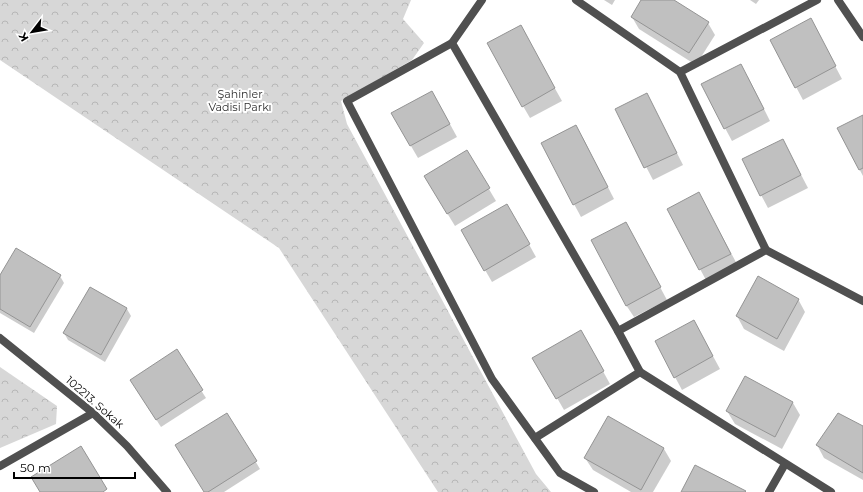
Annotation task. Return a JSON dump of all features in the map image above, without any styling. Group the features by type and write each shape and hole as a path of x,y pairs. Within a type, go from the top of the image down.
{"street":[{"path":"482,0 452,43 347,101 492,379 560,473 594,492"},
{"path":"576,0 680,72 766,250 863,300"},
{"path":"680,72 817,0"},
{"path":"838,0 863,37"},
{"path":"452,43 618,331 640,372 831,492"},
{"path":"618,331 766,250"},
{"name":"102213. Sokak","path":"0,338 93,413 127,446 167,492"},
{"path":"535,438 640,372"},
{"path":"0,466 93,413"},
{"path":"769,492 785,464"}],"green space":[{"name":"Şahinler Vadisi Parkı","path":"0,0 411,0 403,19 424,43 412,60 341,101 347,124 536,474 551,492 438,492 279,248 0,60"},
{"path":"0,367 57,406 56,424 0,448"}],"building":[{"path":"641,0 674,0 709,22 689,53 631,17"},
{"path":"811,18 836,66 795,88 770,40"},
{"path":"521,25 555,88 522,107 487,43"},
{"path":"741,64 764,109 724,129 701,84"},
{"path":"432,91 450,124 410,146 391,113"},
{"path":"647,93 677,153 644,168 615,109"},
{"path":"863,115 863,168 859,170 837,128"},
{"path":"576,125 608,187 573,205 541,143"},
{"path":"783,139 801,175 760,196 742,159"},
{"path":"467,150 490,188 447,214 424,176"},
{"path":"699,192 731,254 699,270 667,209"},
{"path":"507,204 530,244 484,271 461,230"},
{"path":"626,222 661,287 626,306 591,240"},
{"path":"16,248 61,275 30,327 0,309 0,275"},
{"path":"758,276 799,299 777,339 736,316"},
{"path":"90,287 127,308 101,355 63,333"},
{"path":"694,320 713,356 674,378 655,341"},
{"path":"581,330 604,371 556,399 532,358"},
{"path":"177,349 203,390 156,420 130,380"},
{"path":"745,376 793,402 775,437 726,411"},
{"path":"227,413 257,461 208,492 204,492 175,445"},
{"path":"838,413 863,426 863,473 816,445"},
{"path":"608,416 664,448 641,490 584,458"},
{"path":"81,446 107,489 103,492 40,492 31,477"},
{"path":"695,465 746,491 681,492"}]}
